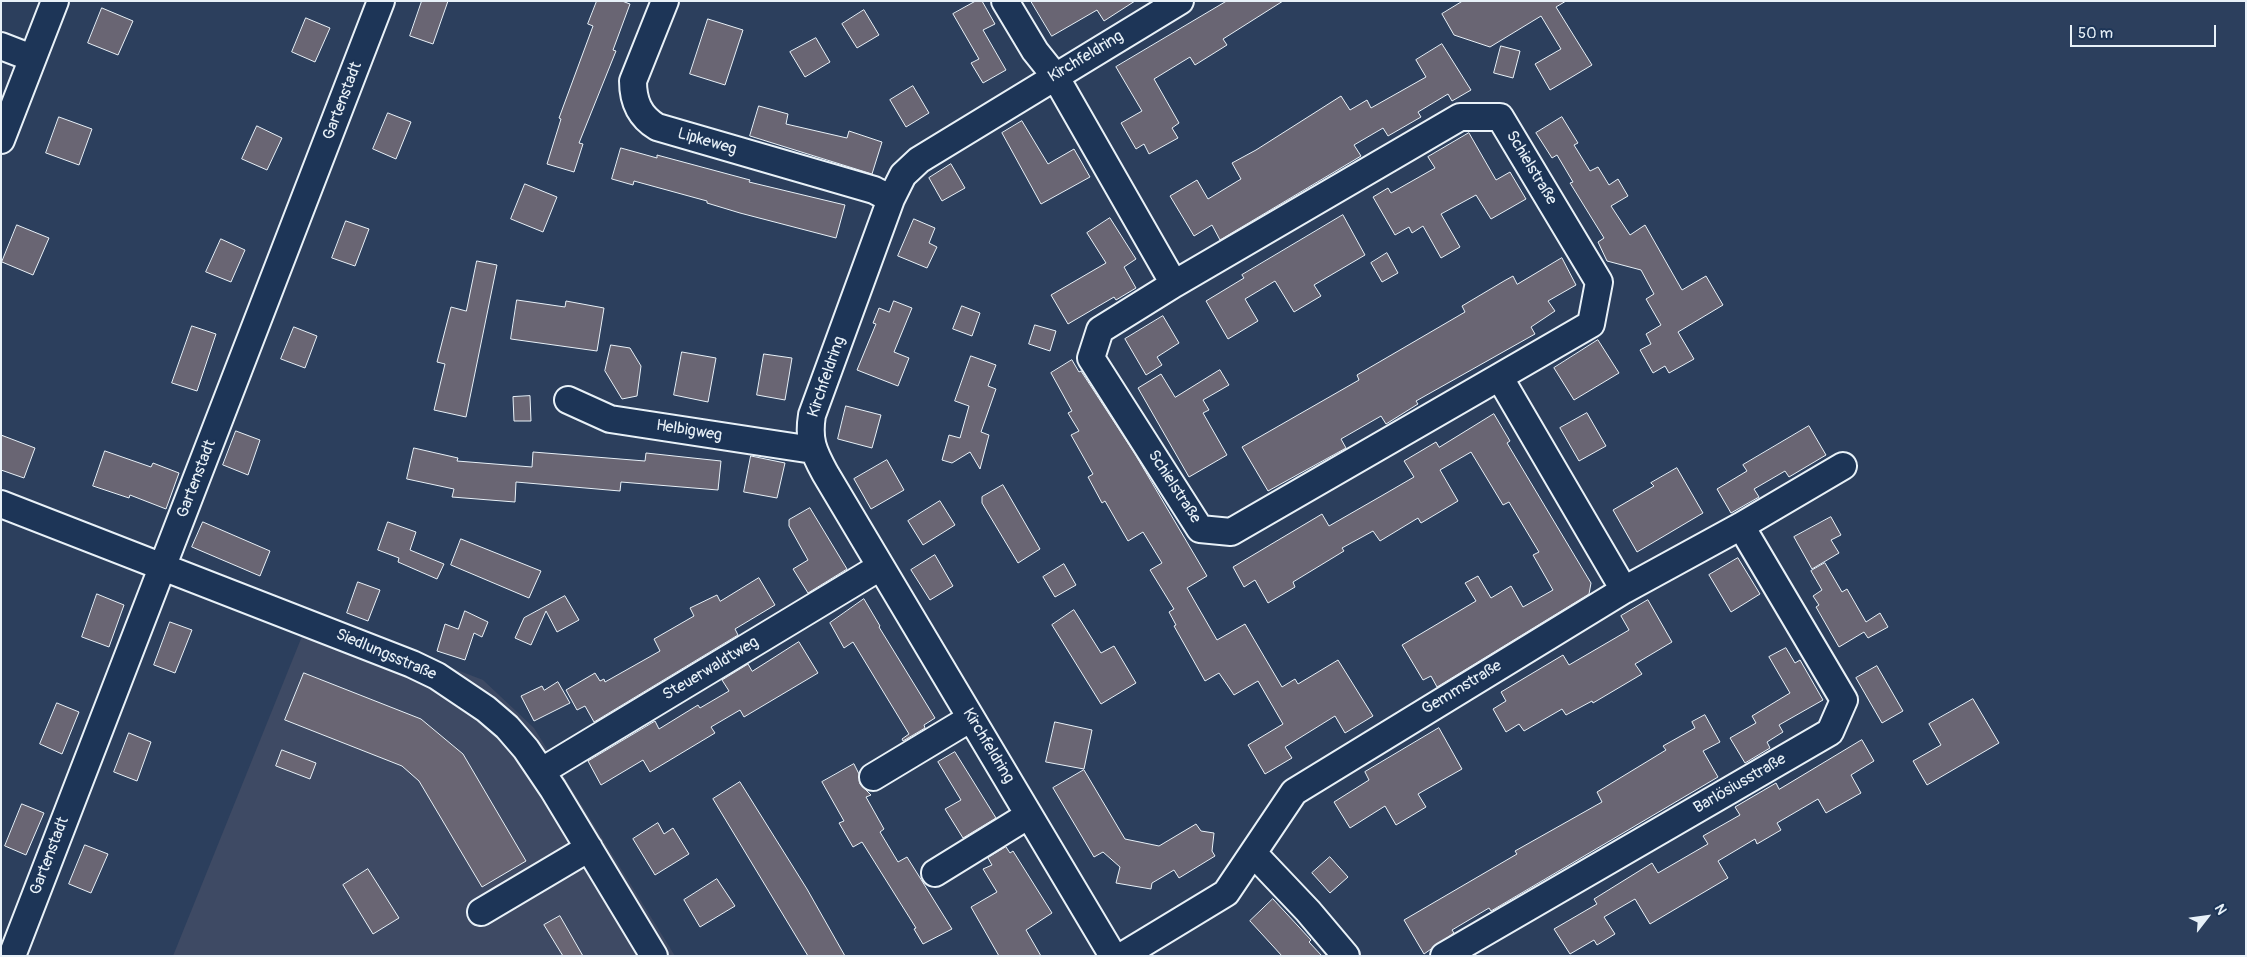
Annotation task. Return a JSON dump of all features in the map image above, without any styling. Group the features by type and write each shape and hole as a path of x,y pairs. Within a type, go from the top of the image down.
{"street":[{"path":"1,140 55,1"},
{"name":"Gartenstadt","path":"12,956 381,1"},
{"name":"Lipkeweg","path":"665,1 634,81 633,95 639,110 646,120 657,127 874,190 891,199"},
{"path":"1005,1 1035,51 1055,76 1174,284"},
{"name":"Kirchfeldring","path":"1113,956 880,567 813,450 809,432 812,415 891,199 903,175 919,160 1180,1"},
{"path":"1,46 32,58"},
{"name":"Schielstraße","path":"1460,117 1500,118 1599,282 1591,324 1231,532 1200,529 1091,358 1100,330 1174,284 1460,117"},
{"path":"1500,378 1624,590"},
{"name":"Helbigweg","path":"568,400 610,419 813,450"},
{"name":"Gemmstraße","path":"1122,956 1226,893 1294,792 1624,590 1741,526 1843,466"},
{"name":"Siedlungsstraße","path":"1,504 412,664 437,676 486,708 507,727 542,771 654,956"},
{"name":"Barlösiusstraße","path":"1444,956 1830,732 1844,700 1741,526"},
{"name":"Steuerwaldtweg","path":"542,771 880,567"},
{"path":"874,777 971,718"},
{"path":"935,874 1029,815"},
{"path":"481,912 588,848"},
{"path":"1253,853 1308,911 1346,956"}],"shaded area":[{"path":"311,614 483,680 534,728 675,956 173,956"}],"building":[{"path":"422,1 448,1 433,44 410,36"},
{"path":"597,1 622,1 630,4 613,50 616,51 579,143 583,144 574,172 547,164 561,119 559,118 593,26 588,24"},
{"path":"976,1 982,1 995,24 983,30 1006,70 983,83 971,63 979,59 953,14"},
{"path":"1031,1 1135,1 1104,21 1097,10 1052,36"},
{"path":"1227,1 1283,1 1223,39 1227,45 1195,65 1190,57 1154,79 1179,123 1172,128 1178,138 1149,154 1144,144 1136,149 1121,123 1142,111 1116,67"},
{"path":"1463,1 1566,1 1556,7 1592,65 1550,90 1535,64 1561,49 1541,16 1490,47 1454,35 1442,14"},
{"path":"102,8 133,21 118,55 88,43"},
{"path":"864,10 879,35 857,48 842,24"},
{"path":"306,18 330,28 315,62 292,52"},
{"path":"708,19 743,30 725,85 690,74"},
{"path":"816,38 830,62 805,77 790,52"},
{"path":"1442,44 1471,90 1452,101 1448,94 1418,112 1421,117 1388,136 1383,128 1354,145 1361,156 1220,240 1212,225 1194,236 1170,196 1197,180 1208,199 1241,179 1232,163 1341,96 1350,110 1367,100 1371,108 1426,77 1416,60"},
{"path":"1501,46 1520,51 1513,78 1494,73"},
{"path":"913,86 929,113 906,127 890,100"},
{"path":"759,106 788,114 786,124 847,138 849,131 882,142 872,174 750,136"},
{"path":"388,113 411,122 396,159 373,149"},
{"path":"59,117 92,129 79,165 46,153"},
{"path":"1562,117 1578,143 1574,145 1590,171 1598,167 1609,185 1618,179 1628,196 1611,206 1630,235 1645,225 1682,290 1706,276 1723,305 1678,332 1694,359 1669,373 1665,366 1653,373 1640,350 1651,344 1646,334 1661,325 1646,299 1654,294 1641,270 1607,261 1598,242 1604,238 1570,183 1573,182 1557,155 1552,158 1536,133"},
{"path":"1022,121 1048,164 1074,149 1090,177 1041,204 1002,133"},
{"path":"257,126 282,138 267,170 242,159"},
{"path":"1469,133 1496,180 1510,172 1526,199 1491,219 1476,195 1441,214 1460,247 1441,258 1423,226 1412,233 1409,227 1395,235 1373,197 1388,188 1391,193 1435,168 1428,157"},
{"path":"621,148 657,158 657,155 750,180 749,182 845,205 836,238 740,213 707,203 707,201 634,181 633,185 612,179"},
{"path":"951,164 965,188 942,201 929,178"},
{"path":"525,184 557,197 543,232 511,219"},
{"path":"1343,215 1365,255 1314,285 1321,296 1294,312 1275,281 1245,299 1258,321 1228,339 1206,301 1244,278 1242,275"},
{"path":"1110,218 1136,259 1124,267 1136,288 1116,300 1114,297 1068,324 1051,295 1106,263 1087,233"},
{"path":"914,219 935,228 929,243 937,247 927,268 898,256"},
{"path":"346,221 369,229 355,266 332,258"},
{"path":"17,225 49,238 33,275 2,262"},
{"path":"221,239 245,250 231,282 206,272"},
{"path":"1387,253 1398,273 1382,282 1371,263"},
{"path":"1562,258 1576,285 1548,301 1555,311 1531,327 1535,334 1416,401 1418,404 1386,424 1381,416 1341,439 1346,448 1268,491 1242,447 1359,380 1357,375 1465,312 1462,306 1504,281 1513,276 1517,284"},
{"path":"477,261 497,265 466,417 434,410 445,364 437,362 451,307 466,311"},
{"path":"517,300 565,307 566,301 604,308 597,351 511,339"},
{"path":"894,301 912,308 894,352 909,358 898,386 857,370 876,324 873,323 879,308 889,312"},
{"path":"962,306 980,313 972,336 953,329"},
{"path":"1163,316 1179,343 1157,357 1162,365 1146,375 1125,339"},
{"path":"1035,325 1056,331 1050,351 1029,344"},
{"path":"192,326 216,334 197,391 172,383"},
{"path":"294,327 317,336 305,368 281,359"},
{"path":"1598,340 1619,373 1574,400 1554,368"},
{"path":"611,345 630,348 641,366 637,396 622,399 605,371"},
{"path":"682,352 716,358 708,402 674,395"},
{"path":"764,354 792,358 785,400 757,395"},
{"path":"971,356 996,365 988,386 996,389 981,432 989,435 980,469 970,452 952,463 942,460 949,435 960,438 969,406 955,401"},
{"path":"1072,360 1135,454 1207,576 1187,588 1217,640 1245,624 1282,687 1295,679 1298,684 1338,660 1373,716 1345,733 1335,716 1285,747 1292,758 1265,774 1248,745 1283,724 1258,681 1234,695 1219,673 1205,681 1174,626 1176,625 1169,612 1174,609 1150,570 1162,563 1143,532 1128,541 1105,501 1102,503 1088,477 1093,474 1071,435 1079,431 1068,413 1072,411 1051,373"},
{"path":"1220,370 1229,385 1203,400 1209,410 1203,413 1227,455 1189,477 1138,388 1161,374 1175,397"},
{"path":"530,396 531,421 514,421 513,397"},
{"path":"846,406 881,415 872,448 838,439"},
{"path":"1587,413 1606,446 1579,461 1560,428"},
{"path":"1494,414 1510,441 1507,443 1591,583 1589,594 1437,687 1431,676 1423,680 1402,645 1476,601 1465,583 1478,576 1491,598 1511,586 1523,607 1553,590 1533,555 1539,552 1509,502 1503,505 1471,452 1440,470 1458,501 1421,523 1418,518 1380,541 1373,531 1342,548 1344,551 1293,582 1295,587 1268,603 1255,580 1244,587 1233,567 1322,514 1329,526 1414,477 1404,461 1436,442 1439,447"},
{"path":"1809,426 1826,455 1789,477 1785,471 1754,489 1759,497 1731,513 1717,489 1747,471 1743,465"},
{"path":"236,431 260,440 248,475 223,465"},
{"path":"1,435 35,448 24,478 1,470"},
{"path":"414,448 458,458 457,461 532,467 533,452 645,461 646,453 721,461 718,490 621,482 620,491 516,482 515,502 452,497 454,489 407,479"},
{"path":"105,451 151,467 153,463 179,473 166,509 130,495 129,498 93,486"},
{"path":"751,456 785,463 777,498 744,492"},
{"path":"887,460 904,490 871,509 854,479"},
{"path":"1677,468 1703,513 1637,552 1613,510 1654,486 1651,483"},
{"path":"1003,485 1040,549 1018,563 982,503 982,497"},
{"path":"940,501 955,525 923,545 908,521"},
{"path":"810,508 847,569 808,593 793,569 808,560 789,526 789,520"},
{"path":"1831,517 1841,535 1831,540 1839,553 1812,569 1794,537"},
{"path":"203,522 270,551 260,576 192,547"},
{"path":"388,522 416,532 410,550 444,564 437,579 398,562 399,558 378,550"},
{"path":"461,539 541,571 529,598 451,565"},
{"path":"935,555 953,586 930,600 911,570"},
{"path":"1738,558 1760,594 1731,612 1709,575"},
{"path":"1825,563 1842,592 1847,589 1866,622 1880,613 1888,627 1868,638 1864,632 1839,647 1816,607 1819,605 1813,596 1822,590 1811,571"},
{"path":"1064,564 1076,585 1055,597 1043,577"},
{"path":"759,578 775,605 735,629 738,635 594,722 585,706 577,710 566,690 595,673 600,681 604,679 605,682 660,651 654,639 694,616 690,608 717,595 720,601"},
{"path":"358,582 380,590 368,621 347,613"},
{"path":"97,594 124,605 109,647 82,637"},
{"path":"565,596 579,620 557,632 546,611 531,645 515,638 524,618"},
{"path":"864,599 935,718 924,725 925,728 903,741 902,739 909,734 853,642 844,648 830,623"},
{"path":"1648,600 1672,642 1635,664 1642,674 1593,703 1592,701 1566,715 1562,709 1524,731 1519,724 1506,732 1493,709 1506,701 1501,692 1563,655 1569,665 1629,630 1621,616"},
{"path":"1074,610 1101,653 1114,646 1136,683 1101,704 1052,625"},
{"path":"465,611 488,622 482,637 474,633 465,660 437,651 445,624 458,629"},
{"path":"170,622 192,630 175,673 154,665"},
{"path":"799,642 818,673 744,717 740,710 711,727 715,733 650,772 643,760 601,785 588,761 655,721 659,729 698,705 700,708 729,691 722,680 748,664 752,671"},
{"path":"1786,648 1795,663 1800,660 1823,700 1779,725 1783,732 1767,742 1770,748 1745,763 1730,738 1756,723 1752,716 1790,693 1769,657"},
{"path":"1877,666 1903,711 1882,723 1856,678"},
{"path":"304,673 421,719 463,754 526,861 482,887 419,781 402,766 285,720"},
{"path":"558,682 570,703 534,721 521,696 542,686 544,690"},
{"path":"1973,699 1999,743 1927,785 1913,761 1941,745 1929,724"},
{"path":"57,703 79,712 62,754 40,744"},
{"path":"1705,715 1720,742 1703,751 1718,777 1491,911 1489,908 1452,930 1454,933 1424,954 1404,920 1517,854 1515,851 1602,802 1597,792 1666,750 1663,746 1695,728 1692,722"},
{"path":"1055,722 1092,730 1084,769 1046,762"},
{"path":"1439,728 1462,769 1418,794 1426,807 1396,825 1385,806 1350,828 1334,802 1369,780 1365,772"},
{"path":"129,733 151,742 137,781 114,772"},
{"path":"1862,740 1874,761 1851,775 1861,793 1826,813 1818,799 1777,823 1781,830 1757,844 1755,839 1718,861 1728,878 1650,924 1635,899 1604,917 1615,934 1597,945 1594,940 1570,954 1554,929 1597,904 1594,899 1652,863 1658,873 1708,844 1703,836 1740,815 1735,807 1776,783 1779,789"},
{"path":"282,750 316,763 310,779 276,766"},
{"path":"955,752 996,818 963,838 945,809 961,800 938,762"},
{"path":"854,764 859,774 860,784 871,795 866,797 884,829 880,832 898,862 907,857 952,929 923,944 914,929 916,928 862,842 853,847 839,823 844,821 822,782"},
{"path":"1084,770 1125,839 1159,846 1196,824 1201,831 1214,833 1212,851 1215,856 1179,878 1174,870 1152,883 1151,889 1116,883 1120,867 1103,852 1094,857 1053,788"},
{"path":"740,782 807,889 845,956 808,956 713,799"},
{"path":"22,804 44,813 26,855 5,846"},
{"path":"658,823 664,834 673,828 689,854 655,875 633,839"},
{"path":"85,845 108,854 91,893 69,884"},
{"path":"1006,847 1010,853 1013,851 1052,913 1026,930 1041,956 999,956 971,907 997,892 983,869 992,865 988,858"},
{"path":"1330,857 1348,877 1330,893 1312,873"},
{"path":"368,869 399,918 373,934 343,885"},
{"path":"717,879 735,906 700,927 684,900"},
{"path":"1273,899 1311,940 1309,942 1322,956 1282,956 1250,921"},
{"path":"560,916 583,956 563,956 544,925"}]}
